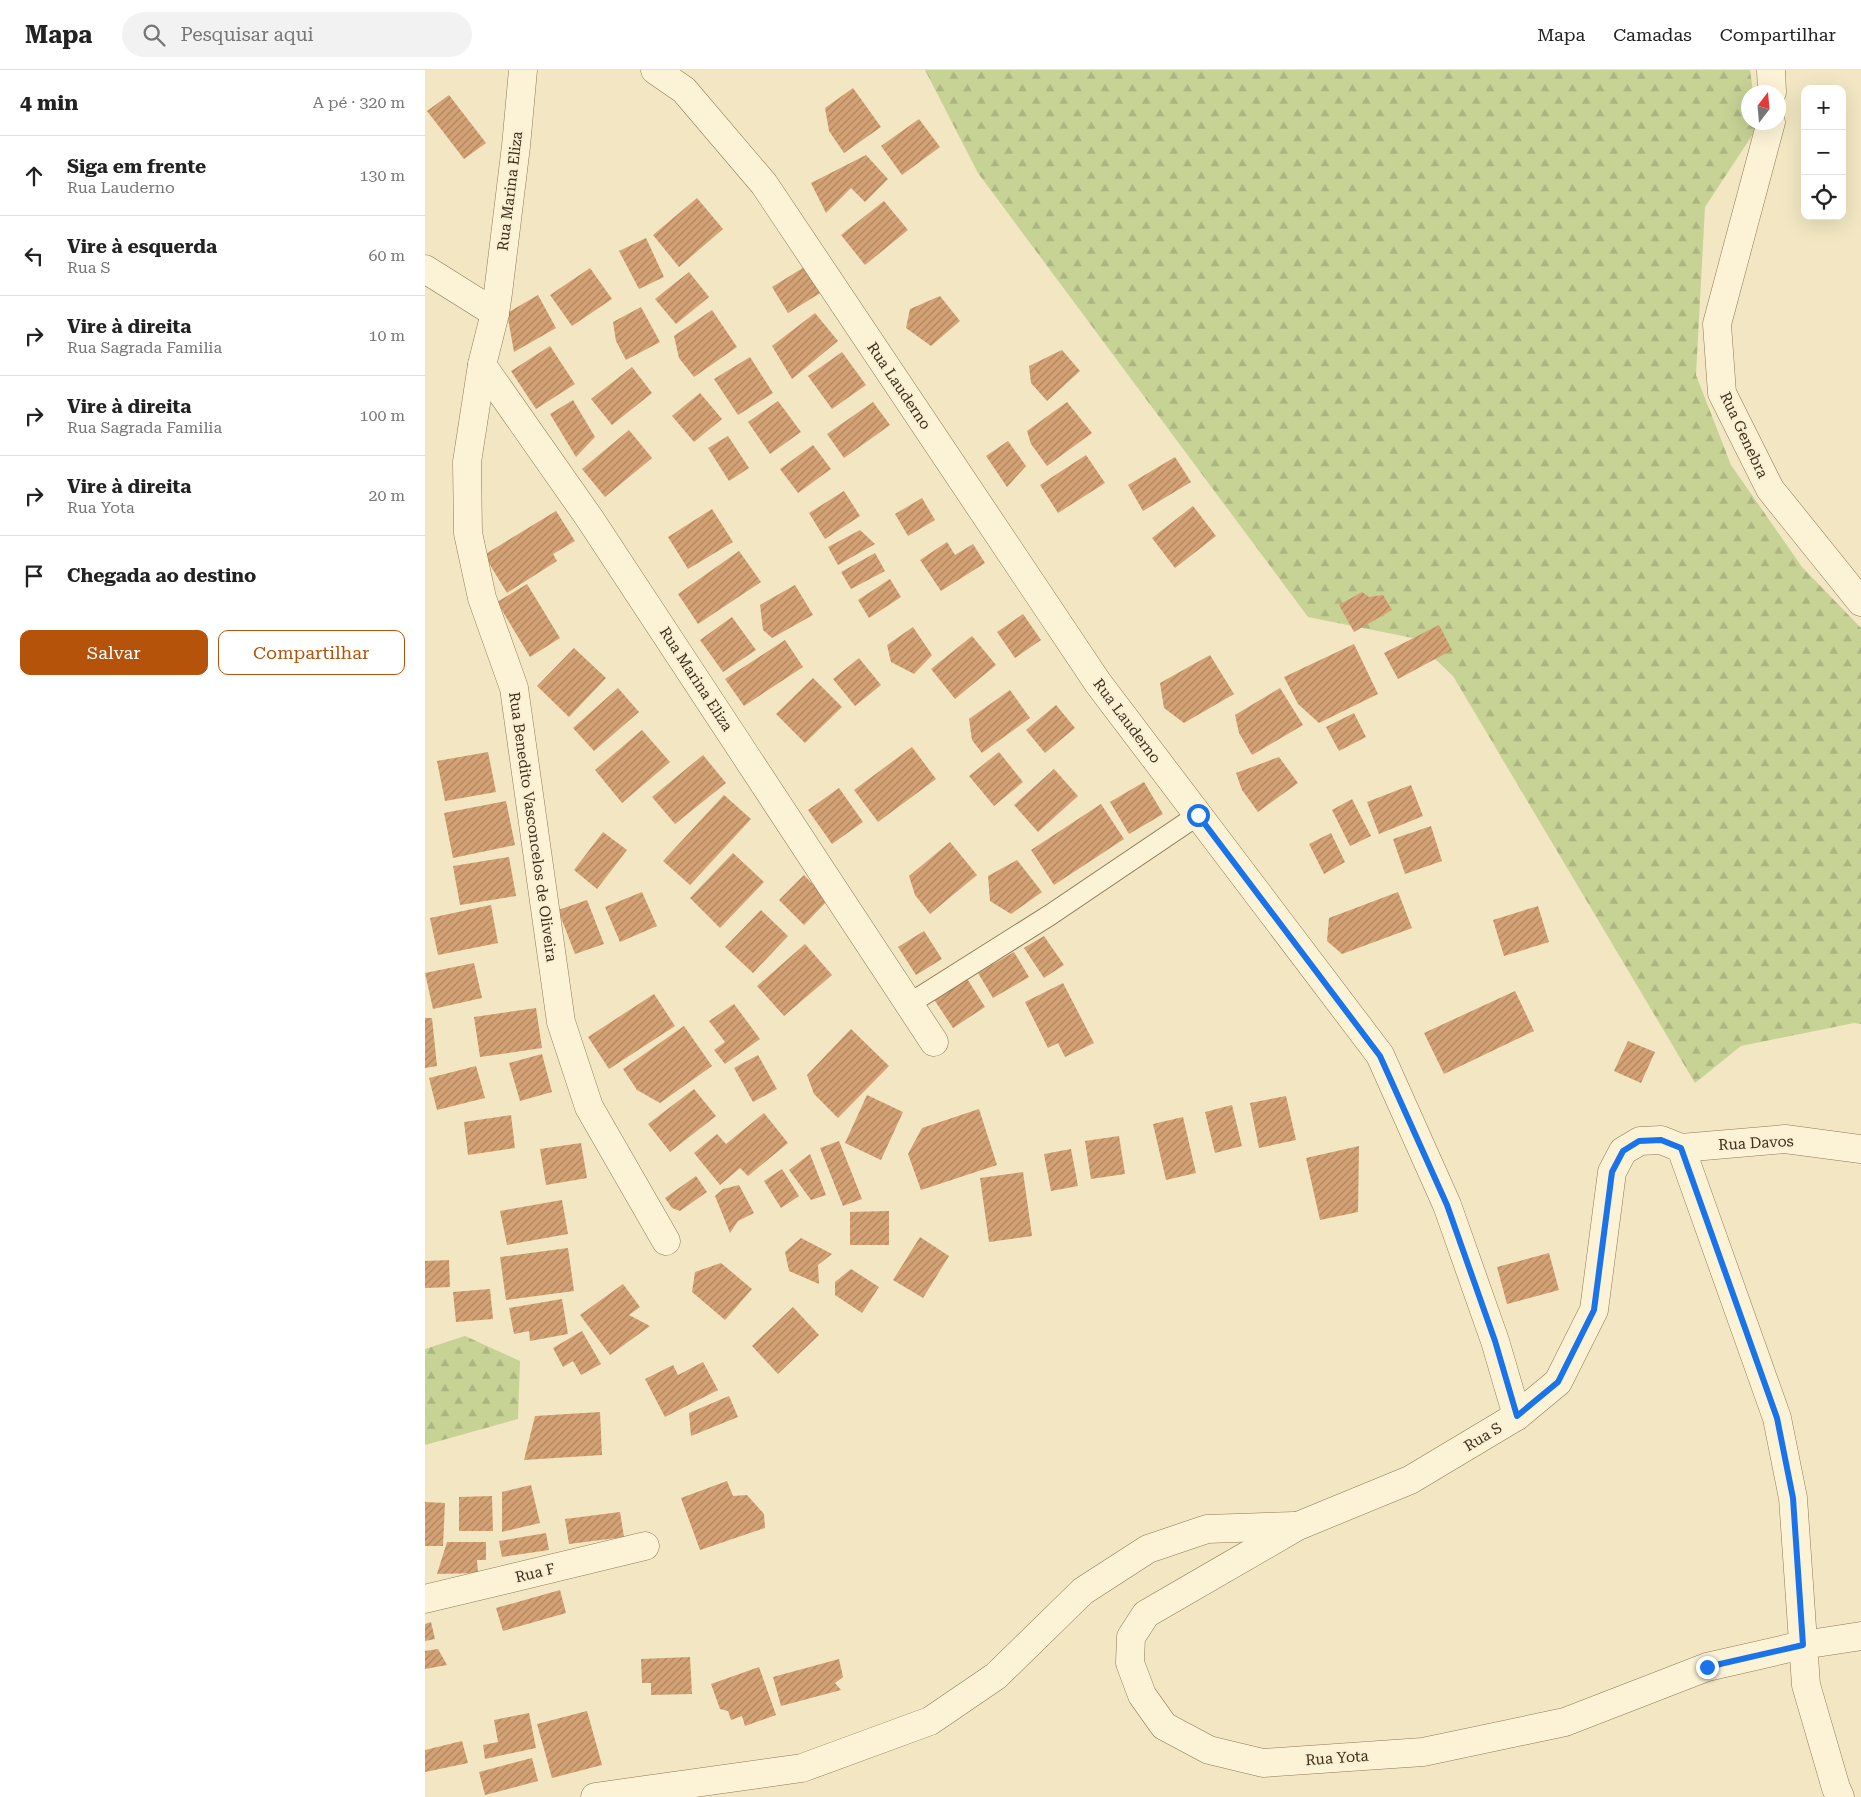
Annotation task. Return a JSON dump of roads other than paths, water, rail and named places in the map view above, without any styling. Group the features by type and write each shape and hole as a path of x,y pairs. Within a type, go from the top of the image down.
{"street":[{"name":"Rua Marina Eliza","path":"523,70 516,146 495,312 482,365 590,519 934,1042"},
{"name":"Rua Lauderno","path":"655,70 684,90 764,184 1098,683 1380,1056 1447,1205 1495,1341 1517,1416"},
{"path":"1771,70 1772,85"},
{"name":"Rua Genebra","path":"1769,130 1717,324 1722,393 1770,489 1861,602"},
{"path":"425,269 495,312"},
{"name":"Rua Benedito Vasconcelos de Oliveira","path":"482,365 467,462 468,534 482,598 514,688 561,1022 589,1106 666,1241"},
{"name":"Rua Davos","path":"1681,1148 1785,1139 1861,1149"},
{"name":"Rua S","path":"1298,1526 1410,1480 1517,1416 1558,1382 1594,1310 1612,1172 1623,1151 1639,1141 1661,1140 1681,1148"},
{"path":"1681,1148 1777,1418 1793,1498 1806,1685 1840,1797"},
{"path":"595,1797 802,1768 930,1721 996,1676 1083,1592 1148,1548 1207,1529 1298,1526"},
{"name":"Rua Yota","path":"1298,1526 1146,1614 1131,1637 1130,1663 1142,1695 1164,1726 1209,1750 1263,1763 1423,1752 1565,1722 1707,1667 1803,1645 1861,1636"},
{"name":"Rua F","path":"425,1599 645,1546"}],"lane":[{"path":"909,1004 1050,915 1198,815"}]}
